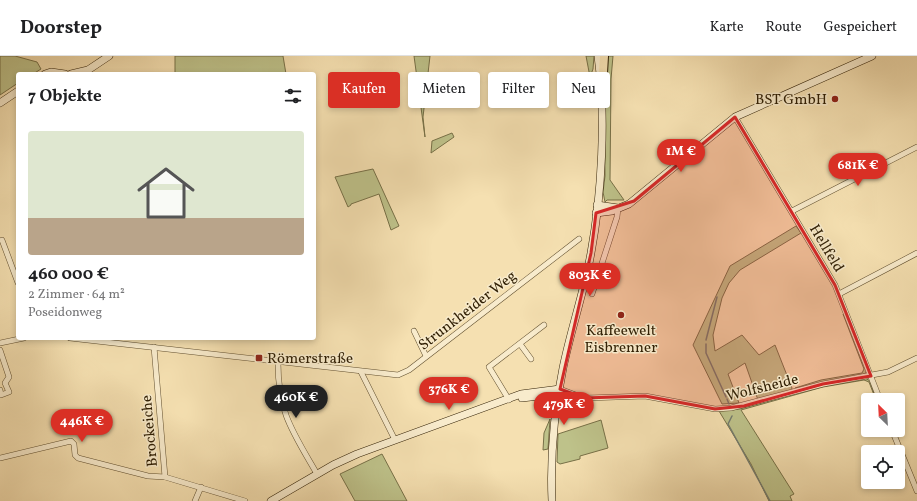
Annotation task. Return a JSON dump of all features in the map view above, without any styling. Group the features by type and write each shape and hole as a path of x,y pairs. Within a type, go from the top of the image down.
{"main road":[{"path":"80,72 88,70 109,56"},
{"path":"598,56 601,72"},
{"path":"602,56 602,72"},
{"path":"596,213 606,212 634,201 735,117 872,56"},
{"path":"0,103 16,92"},
{"path":"552,501 552,451 558,399 591,253 597,205 601,108"},
{"path":"597,205 618,208"},
{"path":"271,501 317,474 357,454 509,400 521,394 560,389"},
{"path":"509,400 539,396 558,399"}],"street":[{"name":"Hellfeld","path":"735,117 792,211 839,294 877,393"},
{"path":"792,211 917,148"},
{"path":"592,294 617,217 618,208"},
{"name":"Strunkheider Weg","path":"361,372 398,375 403,374 579,239"},
{"path":"2,240 16,278"},
{"path":"839,294 917,253"},
{"path":"509,400 490,367 544,325"},
{"path":"414,331 426,356"},
{"path":"0,343 16,340"},
{"path":"89,340 361,372 395,440"},
{"path":"520,344 531,360"},
{"name":"Brockeiche","path":"154,347 166,477 245,501"},
{"path":"0,350 9,377 3,383 9,392 1,395 0,390"},
{"name":"Wolfsheide","path":"558,399 645,396 715,409 730,408 823,384 871,376 893,370 917,358"},
{"path":"278,362 280,392 284,412 293,432 317,474"},
{"name":"Wolfsheide","path":"560,389 584,398"},
{"path":"895,437 917,491"},
{"path":"0,458 71,441 74,444 75,455 78,458 148,476 166,477"},
{"path":"195,501 201,487"}],"highlighted area":[{"path":"735,117 835,285 871,376 823,384 744,406 715,409 645,396 584,398 560,389 591,253 596,213 634,201"}],"green space":[{"path":"0,56 15,56 37,62 41,69 36,72 16,72 16,84 0,95"},
{"path":"175,56 283,56 286,72 175,72"},
{"path":"414,56 430,56 428,72 416,72"},
{"path":"586,56 594,56 593,69 592,72 589,72"},
{"path":"606,56 613,56 611,79 610,180 624,200 607,200 605,202 603,192 605,176 604,108 610,108 610,72 605,72"},
{"path":"421,108 424,108 423,117 425,137"},
{"path":"452,133 454,137 431,153 432,141"},
{"path":"373,169 399,226 391,230 379,194 351,204 348,207 335,177"},
{"path":"796,226 801,233 740,270 729,283 722,298 713,335 715,351 742,335 759,355 775,345 792,388 791,391 758,400 745,363 728,374 739,403 722,404 693,345 730,266"},
{"path":"845,313 867,370 865,374 797,389 795,388 821,380 862,373 864,369 843,314"},
{"path":"865,378 870,381 874,393 869,382 864,380 823,387 741,410 794,494 790,496 792,501 769,501 751,464 719,411 740,409 823,386"},
{"path":"550,419 548,449 543,450 544,433"},
{"path":"601,420 608,448 580,456 580,459 560,464 557,462 558,434"},
{"path":"382,454 407,501 355,501 340,474"}],"waterway":[{"path":"706,340 717,297"},
{"path":"706,344 706,353 726,397"},
{"path":"727,399 729,404"},
{"path":"732,416 728,424 770,501"}],"place":[{"name":"BST GmbH","path":"835,99"},
{"name":"Kaffeewelt Eisbrenner","path":"621,315"},
{"name":"Römerstraße","path":"259,358"}]}
